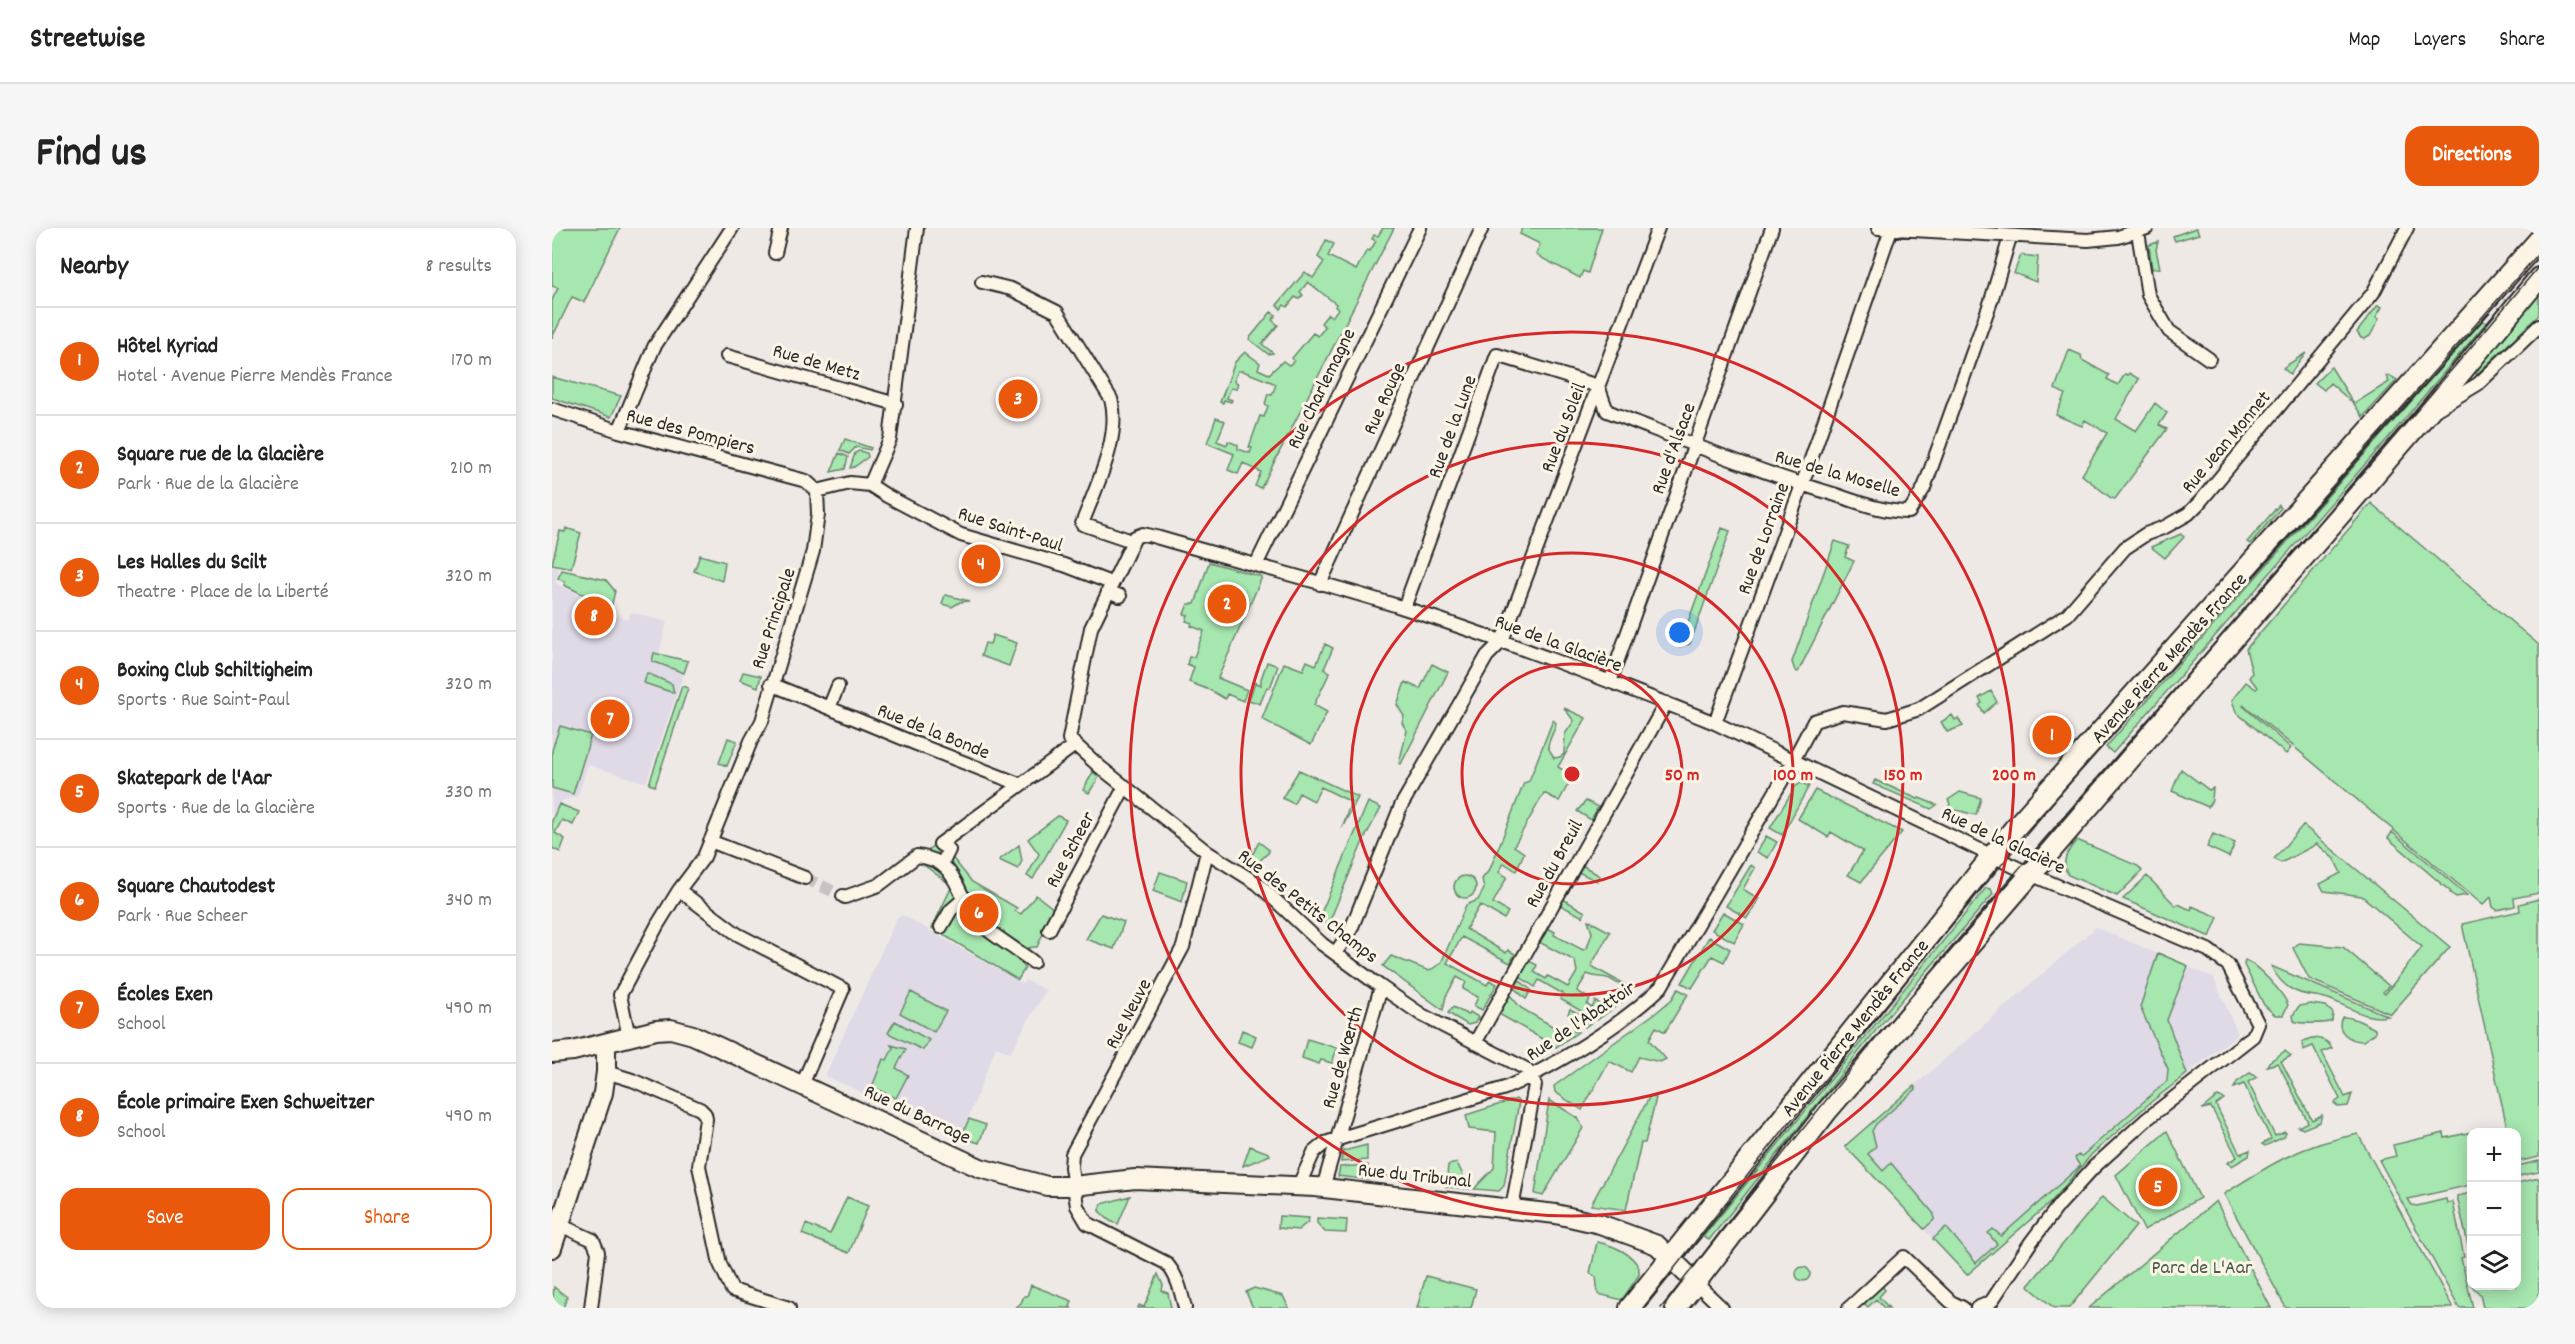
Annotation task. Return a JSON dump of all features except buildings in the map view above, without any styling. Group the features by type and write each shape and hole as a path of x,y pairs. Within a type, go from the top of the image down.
{"main road":[{"name":"Avenue Pierre Mendès France","path":"1630,1308 2026,816 2537,238"},
{"name":"Avenue Pierre Mendès France","path":"1676,1308 1827,1111 2424,417 2539,278"}],"street":[{"path":"619,431 654,347 732,228"},
{"path":"775,253 781,228"},
{"path":"817,492 850,483 870,485 889,443 896,404 917,228"},
{"name":"Rue Charlemagne","path":"1256,565 1420,228"},
{"name":"Rue Rouge","path":"1320,584 1482,228"},
{"name":"Rue du Soleil","path":"1335,953 1349,934 1401,806 1487,656 1502,640 1658,228"},
{"name":"Rue d'Alsace","path":"1610,682 1773,228"},
{"path":"1878,228 2088,240 2118,237 2142,230 2148,295 2169,331 2209,359"},
{"name":"Rue Jean Monnet","path":"1793,762 1814,721 1843,712 1887,719 1919,709 2067,615 2125,549 2146,534 2165,527 2188,514 2373,292 2407,228"},
{"name":"Rue de Lorraine","path":"1715,723 1802,485 1891,229"},
{"name":"Rue de la Moselle","path":"1599,386 1607,411 1802,485 1891,512 1909,512 1924,488 1991,301 2010,237"},
{"name":"Rue de la Glacière","path":"981,282 1011,289 1057,312 1111,399 1115,412 1104,465 1082,524 1131,541 1143,534 1256,565 1404,608 1502,640 1715,723 2030,874 2208,950 2228,964 2258,1024 2253,1036 2147,1119 2094,1167 2059,1205 1991,1302 1977,1308"},
{"path":"2424,417 2478,384 2539,326"},
{"name":"Rue de Metz","path":"727,356 896,404"},
{"name":"Rue de la Lune","path":"1404,608 1497,356 1599,386"},
{"name":"Rue des Pompiers","path":"552,410 619,431 806,482 817,492"},
{"name":"Rue Saint-Paul","path":"870,485 886,496 961,535 1064,565 1109,587 1120,596"},
{"name":"Rue Principale","path":"629,1037 620,995 646,943 679,890 704,857 751,741 762,721 771,684 813,551 818,514 817,492"},
{"path":"942,864 949,850 940,844 1074,745 1069,739 1091,628 1131,541"},
{"name":"Rue de la Bonde","path":"771,684 1019,784"},
{"path":"829,708 838,686"},
{"name":"Rue du Breuil","path":"1475,1043 1666,703"},
{"name":"Rue des Petits Champs","path":"1074,745 1207,852 1258,884 1302,926 1381,987 1422,1015 1527,1069 1531,1077"},
{"name":"Rue de l'Abattoir","path":"1298,1186 1314,1152 1324,1143 1505,1088 1531,1077 1643,1004 1661,987 1793,762"},
{"name":"Rue Scheer","path":"1049,930 1125,786"},
{"path":"710,841 805,878"},
{"name":"Rue Neuve","path":"1073,1186 1072,1154 1183,947 1207,852"},
{"path":"843,896 879,885 916,856 942,864 953,876 977,920 1033,962"},
{"path":"679,890 737,934 843,989 802,1085"},
{"path":"941,927 951,910 965,898"},
{"name":"Rue de Wœrth","path":"1338,1139 1381,987"},
{"name":"Rue du Barrage","path":"552,1053 573,1051 656,1030 671,1029 693,1035 980,1168 1047,1186 1073,1186"},
{"path":"552,1248 593,1130 603,1093 606,1043"},
{"path":"606,1072 632,1080 700,1109 705,1114 699,1166 720,1264 732,1290 789,1308"},
{"path":"1512,1208 1535,1085 1531,1077"},
{"path":"1323,1188 1338,1139"},
{"name":"Rue du Tribunal","path":"1073,1186 1135,1179 1298,1186 1556,1214 1600,1224 1641,1237 1657,1245 1722,1308"},
{"path":"1073,1186 1077,1206 1087,1223 1155,1256 1173,1270 1185,1308"},
{"path":"560,1225 593,1240 598,1252 591,1308"},
{"path":"1849,1308 1904,1257 1951,1302 1963,1308"}],"shaded area":[{"path":"552,567 559,568 555,583 628,620 631,612 667,622 659,654 688,661 646,783 588,765 578,796 559,802 552,818"},
{"path":"903,915 1023,984 1025,980 1046,990 1010,1053 996,1047 961,1137 825,1076 897,917"},
{"path":"2096,927 2214,978 2238,1034 2151,1102 2092,1154 2052,1201 1967,1275 1845,1146"}],"green space":[{"path":"552,228 620,228 584,302 572,297 552,338 552,300 558,288 552,286"},
{"path":"1383,228 1394,228 1261,488 1255,486 1261,472 1243,463 1238,474 1228,470 1234,454 1207,443 1216,418 1225,421 1217,441 1227,445 1228,441 1238,445 1238,449 1250,453 1252,448 1249,447 1260,416 1264,417 1268,406 1265,404 1268,394 1272,395 1276,384 1238,371 1234,381 1238,383 1236,389 1231,388 1227,398 1232,400 1231,402 1224,400 1223,403 1220,402 1235,362 1245,352 1260,363 1258,369 1269,374 1283,361 1289,365 1294,361 1292,358 1313,333 1318,336 1325,327 1321,323 1328,314 1332,317 1338,309 1335,307 1336,304 1308,282 1300,292 1303,295 1299,299 1295,297 1287,307 1284,305 1281,309 1277,305 1305,272 1313,278 1324,262 1318,257 1326,240 1334,244 1328,256 1356,270 1367,250 1370,251 1376,241 1372,239 1374,235 1378,236"},
{"path":"1522,228 1602,228 1588,273 1583,271 1580,278 1536,255 1540,244 1520,234"},
{"path":"2196,228 2199,234 2175,241 2173,236"},
{"path":"2158,242 2156,250 2160,268 2152,269 2149,245"},
{"path":"2021,255 2038,257 2036,282 2014,273"},
{"path":"2539,295 2539,315 2477,374 2474,373"},
{"path":"2378,305 2382,307 2376,317 2379,319 2370,336 2365,339 2361,338 2357,332"},
{"path":"1271,312 1276,315 1272,320 1278,325 1262,344 1273,353 1268,354 1249,339"},
{"path":"2483,320 2486,323 2396,429 2113,753 2106,747"},
{"path":"2069,350 2081,355 2082,360 2109,375 2107,379 2118,385 2125,374 2129,373 2139,379 2116,419 2136,431 2155,403 2167,413 2159,425 2167,429 2115,499 2082,475 2107,433 2085,420 2082,426 2056,415 2065,394 2055,389"},
{"path":"2306,353 2290,374 2283,368 2284,367"},
{"path":"2331,367 2354,404 2330,383 2324,390 2315,383"},
{"path":"2389,375 2397,380 2363,417 2354,404 2389,382 2386,376"},
{"path":"552,377 621,396 611,417 552,398"},
{"path":"845,439 871,448 870,450 856,447 849,454 840,450"},
{"path":"859,451 867,453 868,457 850,468 855,453"},
{"path":"839,453 848,457 845,469 831,472"},
{"path":"2371,503 2539,645 2539,893 2514,898 2515,906 2497,910 2493,907 2491,897 2483,905 2244,705 2291,748 2286,754 2236,712 2232,700 2246,682 2256,689 2258,687 2249,678 2252,673 2246,649"},
{"path":"2279,505 2281,508 2250,544 2247,542"},
{"path":"566,528 581,533 571,568 552,564 560,531 565,532"},
{"path":"1722,528 1730,531 1690,644 1679,647"},
{"path":"2181,534 2184,537 2165,558 2151,547"},
{"path":"1835,541 1849,546 1845,557 1854,561 1798,672 1795,671 1792,662"},
{"path":"700,555 725,562 722,581 694,571"},
{"path":"1209,562 1262,577 1218,678 1247,690 1243,701 1227,694 1225,699 1189,682 1194,667 1187,664 1189,657 1194,657 1204,631 1191,626 1192,623 1186,621 1188,615 1184,614 1188,604 1195,604"},
{"path":"562,570 606,580 615,591 611,608 564,585 565,582 558,578"},
{"path":"945,595 969,601 960,602 952,607 942,604"},
{"path":"993,635 1017,643 1009,666 981,656 985,643 990,644"},
{"path":"1325,644 1333,648 1324,669 1330,672 1314,705 1327,712 1311,745 1262,719 1284,663 1303,670 1307,661 1316,665"},
{"path":"654,653 688,661 684,673 652,661"},
{"path":"1267,662 1278,666 1270,688 1267,687 1260,704 1249,700 1255,682 1261,685"},
{"path":"1432,664 1448,672 1401,764 1399,763 1407,731 1402,723 1404,716 1397,705 1405,682 1420,689"},
{"path":"743,672 761,676 758,687 740,680"},
{"path":"647,673 672,684 674,693 644,683"},
{"path":"682,686 688,688 655,786 649,784"},
{"path":"1991,691 1997,702 1984,713 1979,705 1982,703 1979,698"},
{"path":"1564,708 1586,718 1558,767 1573,776 1559,801 1544,793 1514,846 1524,853 1516,871 1504,863 1499,872 1507,877 1493,903 1508,912 1504,919 1480,905 1466,929 1506,953 1508,950 1515,954 1510,963 1462,937 1447,963 1487,985 1490,980 1497,984 1482,1010 1474,1006 1478,997 1463,989 1466,982 1457,977 1446,996 1443,1010 1383,966 1391,956 1429,971 1441,963 1466,905 1478,900 1484,889 1482,879 1490,869 1524,783 1529,781 1553,720 1556,723 1548,747 1554,758 1564,754 1565,734 1574,721"},
{"path":"1952,715 1955,720 1958,718 1963,726 1947,732 1941,722"},
{"path":"560,726 591,735 573,794 552,788 552,750"},
{"path":"728,738 737,741 727,766 719,763"},
{"path":"2181,769 2209,790 2213,788 2212,800 2208,807 2172,791"},
{"path":"1299,770 1358,797 1342,828 1351,802 1321,787 1314,801 1299,793 1294,804 1282,798"},
{"path":"1093,772 1099,777 1089,793 1083,790"},
{"path":"1875,780 1937,805 1931,809 1873,784"},
{"path":"1801,783 1809,786 1782,835 1770,828 1795,787"},
{"path":"1815,790 1902,832 1861,882 1848,875 1863,851 1831,832 1828,837 1798,819"},
{"path":"1960,792 1981,798 1976,815 1948,808 1950,804 1948,800"},
{"path":"1586,801 1598,807 1591,820 1577,811"},
{"path":"1368,802 1381,808 1364,839 1328,925 1319,918"},
{"path":"559,804 579,812 573,825 562,820 555,833 565,839 560,852 552,848 552,821"},
{"path":"1058,816 1066,820 1033,879 1027,876 1039,854 1028,839"},
{"path":"2303,825 2450,947 2391,1014 2309,979 2293,948 2299,943 2343,947 2389,986 2383,992 2385,994 2422,947 2362,896 2324,891 2320,884 2341,873 2334,859 2317,844 2281,863 2274,859"},
{"path":"2392,832 2467,895 2456,897 2450,893 2388,838"},
{"path":"2213,834 2235,843 2229,857 2207,847"},
{"path":"1766,836 1777,842 1768,858 1757,852"},
{"path":"2077,840 2138,866 2142,871 2117,896 2068,875 2065,861 2068,852"},
{"path":"1259,842 1269,852 1252,868 1247,865"},
{"path":"933,845 947,851 972,882 1017,908 1015,911 1021,914 1036,895 1054,909 1037,947 1028,948 1022,953 1021,960 1025,968 1018,980 932,928 952,886 920,862"},
{"path":"1019,845 1022,861 1018,869 999,860"},
{"path":"1582,865 1600,876 1597,881 1578,872"},
{"path":"1751,865 1755,868 1743,889 1759,899 1747,918 1726,906"},
{"path":"1160,872 1187,881 1182,902 1153,891"},
{"path":"1465,876 1473,879 1476,887 1473,895 1465,898 1457,895 1454,887 1457,879"},
{"path":"2147,876 2176,906 2178,904 2191,910 2192,906 2218,917 2210,937 2123,899"},
{"path":"1986,888 1991,889 1993,894 1877,1029 1709,1240 1703,1237"},
{"path":"1563,899 1585,912 1583,917 1560,905"},
{"path":"2539,899 2539,1157 2521,1161 2521,1128 2507,1128 2462,924 2520,911 2519,904"},
{"path":"1723,912 1744,924 1734,942 1712,930"},
{"path":"1101,914 1124,922 1114,949 1086,939"},
{"path":"1588,920 1610,932 1591,966 1629,987 1621,986 1607,978 1587,974 1577,991 1590,999 1587,1005 1592,1008 1595,1001 1606,1007 1612,996 1622,1002 1597,1020 1560,999 1563,994 1539,980 1535,987 1520,977 1529,961 1537,965 1534,972 1546,979 1548,976 1568,987 1577,972 1575,961 1539,942 1549,929 1555,932 1554,935 1583,950 1587,948 1592,933"},
{"path":"1709,937 1730,949 1724,962 1712,956 1692,988 1682,983"},
{"path":"2158,953 2188,966 2167,1020 2187,1074 2092,1154 2052,1201 1967,1275 1933,1239 1946,1227 1976,1263 1997,1244 1988,1233 1993,1229 2001,1236 2080,1166 2075,1158 2078,1155 2082,1156 2167,1081 2168,1069 2140,1007"},
{"path":"2245,960 2263,973 2281,993 2288,1005 2283,1015 2275,1015 2264,1005 2244,965"},
{"path":"2271,966 2388,1016 2363,1014 2325,998 2297,992 2283,983"},
{"path":"1519,980 1531,990 1526,999 1514,988"},
{"path":"1678,989 1688,994 1665,1032 1656,1027 1649,1040 1666,1059 1660,1062 1639,1057 1631,1072 1609,1061 1582,1110 1555,1092 1554,1086 1658,1011 1672,999"},
{"path":"911,992 946,1011 934,1032 900,1013"},
{"path":"1510,995 1521,1008 1559,1030 1561,1027 1578,1032 1556,1047 1499,1014"},
{"path":"2311,1004 2325,1006 2333,1013 2332,1021 2302,1023 2294,1021 2293,1015 2299,1006"},
{"path":"1453,1007 1468,1015 1470,1012 1478,1017 1475,1023 1468,1025 1448,1013"},
{"path":"1570,1009 1593,1021 1585,1027 1568,1014"},
{"path":"2342,1017 2363,1023 2375,1029 2375,1033 2363,1041 2348,1037 2340,1027"},
{"path":"895,1021 929,1040 923,1050 888,1033"},
{"path":"1242,1030 1256,1036 1252,1047 1238,1042"},
{"path":"2311,1038 2323,1040 2332,1048 2322,1052 2345,1097 2352,1094 2348,1106 2339,1107 2334,1103 2340,1099 2313,1046 2303,1050 2302,1042"},
{"path":"1307,1039 1337,1048 1332,1063 1321,1060 1319,1064 1302,1058"},
{"path":"891,1045 906,1049 896,1068 908,1075 896,1098 872,1087 883,1059 887,1060 893,1048"},
{"path":"2285,1051 2291,1056 2281,1061 2312,1120 2322,1115 2320,1122 2303,1129 2298,1127 2308,1122 2278,1063 2267,1066"},
{"path":"2250,1073 2257,1077 2248,1082 2275,1136 2286,1133 2284,1137 2265,1146 2262,1144 2271,1139 2244,1084 2234,1088 2237,1082"},
{"path":"1914,1086 1916,1089 1876,1124 1872,1131 1876,1146 1868,1154 1883,1171 1891,1163 1934,1214 1934,1220 1924,1229 1845,1146"},
{"path":"1650,1096 1656,1098 1645,1143 1641,1143 1626,1210 1591,1205"},
{"path":"2218,1096 2224,1099 2216,1105 2240,1154 2250,1150 2249,1156 2232,1166 2227,1163 2237,1157 2211,1107 2202,1109"},
{"path":"1516,1099 1519,1102 1504,1186 1499,1191 1474,1189 1494,1168 1496,1132 1469,1129 1466,1115"},
{"path":"1549,1100 1578,1118 1583,1128 1543,1196 1535,1194"},
{"path":"969,1119 986,1125 979,1143 961,1137"},
{"path":"2167,1131 2200,1198 2144,1230 2116,1175"},
{"path":"2444,1133 2445,1138 2467,1133 2467,1186 2408,1199 2412,1205 2417,1206 2446,1199 2447,1203 2453,1202 2464,1257 2461,1258 2467,1290 2473,1308 2459,1308 2379,1160 2396,1156 2393,1145"},
{"path":"2358,1134 2453,1308 2286,1308 2224,1194 2288,1156 2338,1138"},
{"path":"1367,1145 1367,1160 1341,1162 1343,1151"},
{"path":"1250,1146 1269,1153 1270,1155 1243,1166"},
{"path":"2539,1161 2539,1172 2521,1176 2521,1165"},
{"path":"1457,1163 1470,1189 1446,1187 1448,1165"},
{"path":"1368,1165 1370,1180 1338,1176 1340,1167"},
{"path":"2539,1178 2539,1308 2483,1308 2480,1294 2476,1290 2521,1290 2521,1182"},
{"path":"2467,1194 2467,1241 2457,1196"},
{"path":"1130,1196 1118,1224 1110,1221 1099,1211 1102,1204"},
{"path":"847,1197 868,1206 849,1253 802,1234 806,1224 830,1234"},
{"path":"2102,1197 2136,1226 2069,1308 2054,1308 2028,1286"},
{"name":"Parc de L'Aar","path":"2216,1201 2271,1308 2089,1308"},
{"path":"1279,1216 1309,1218 1308,1222 1298,1230 1278,1228"},
{"path":"1317,1218 1347,1220 1346,1233 1325,1232 1317,1223"},
{"path":"1597,1242 1621,1250 1632,1258 1639,1268 1639,1275 1622,1300 1598,1294 1596,1277 1590,1273"},
{"path":"1803,1267 1808,1269 1810,1274 1808,1279 1803,1281 1798,1279 1796,1274 1798,1269"},
{"path":"1158,1274 1163,1285 1162,1291 1168,1293 1171,1308 1138,1308 1139,1305 1144,1307"},
{"path":"1426,1276 1476,1289 1471,1308 1417,1308"},
{"path":"1031,1285 1072,1301 1070,1307 1072,1308 1015,1308 1024,1296 1027,1296"},
{"path":"1882,1286 1885,1290 1879,1297 1889,1308 1884,1308 1876,1299 1868,1307 1864,1303"},
{"path":"554,1287 567,1297 563,1308 552,1308"},
{"path":"1254,1288 1283,1296 1289,1308 1253,1308 1246,1292"}],"tunnel":[{"path":"805,878 843,896"}],"tram line":[{"path":"1643,1308 1784,1129 2064,789 2539,253"},
{"path":"1661,1308 1940,961 2391,441 2539,266"}],"place":[{"name":"Les Halles du Scilt","path":"1018,399"},
{"name":"Boxing Club Schiltigheim","path":"981,564"},
{"name":"Square rue de la Glacière","path":"1227,604"},
{"name":"École primaire Exen Schweitzer","path":"594,616"},
{"name":"Écoles Exen","path":"610,719"},
{"name":"Hôtel Kyriad","path":"2052,735"},
{"name":"Square Chautodest","path":"979,913"},
{"name":"Skatepark de l'Aar","path":"2158,1187"}]}
